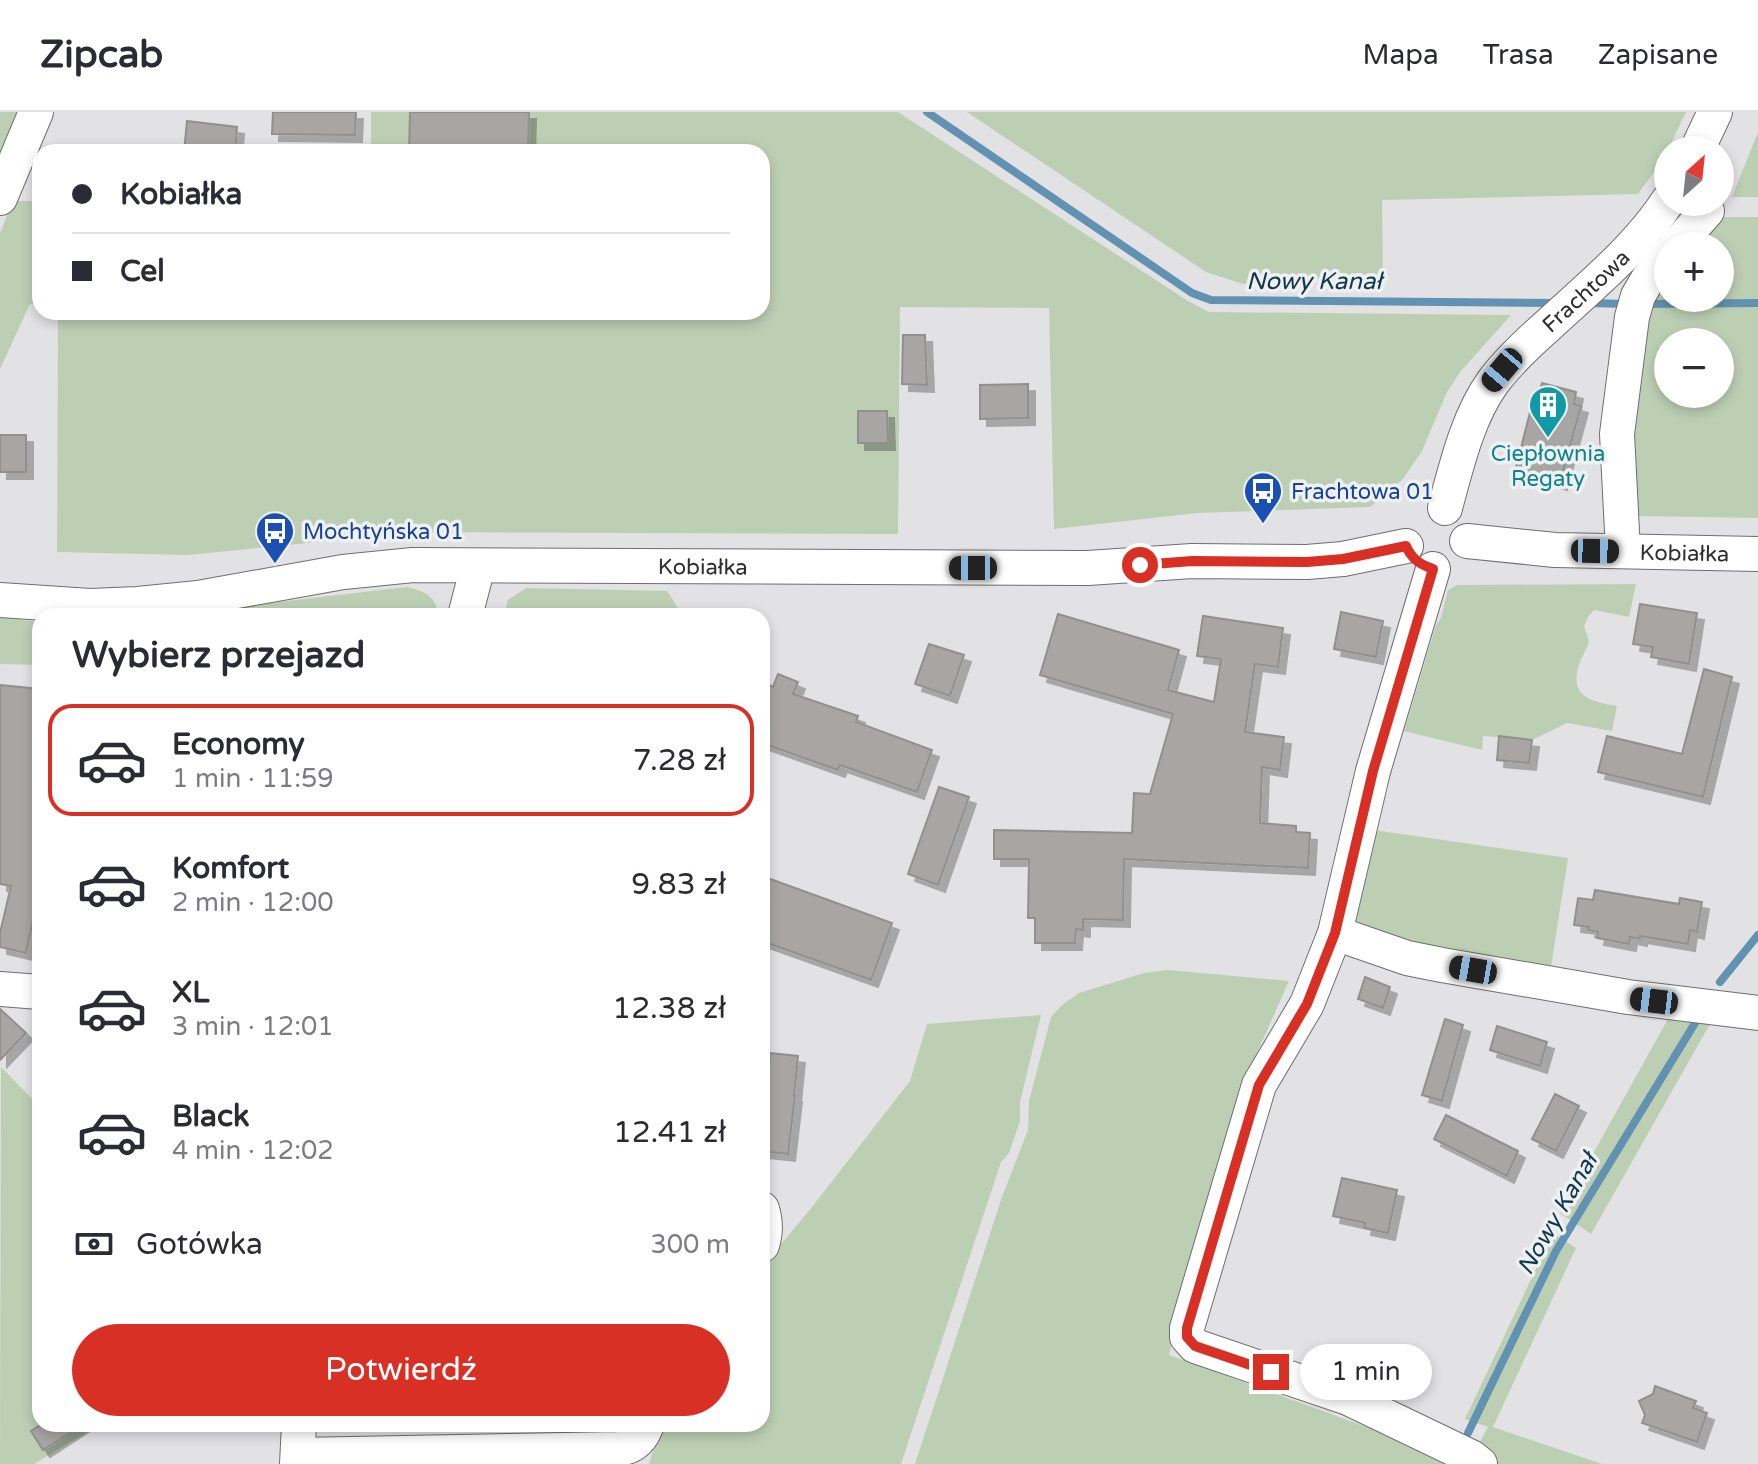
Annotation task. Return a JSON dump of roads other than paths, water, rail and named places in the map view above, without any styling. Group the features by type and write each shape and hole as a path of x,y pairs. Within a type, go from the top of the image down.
{"street":[{"path":"0,198 36,112"},
{"path":"1704,136 1715,112"},
{"name":"Frachtowa","path":"1445,508 1469,429 1492,383 1513,358 1621,257 1655,216"},
{"path":"1688,232 1703,216"},
{"path":"1623,551 1617,434 1635,306 1654,272"},
{"path":"1427,507 1445,508 1460,518 1466,528 1467,541 1464,552 1456,562 1433,569 1411,557 1405,534 1408,522 1416,513 1427,507"},
{"name":"Kobiałka","path":"1467,541 1555,550 1758,554"},
{"name":"Kobiałka","path":"0,600 90,606 138,604 198,598 375,568 413,565 1088,568 1192,561 1307,562 1343,559 1406,546"},
{"path":"467,608 478,566"},
{"path":"1433,569 1373,771 1335,933 1307,1004 1259,1085 1187,1328 1187,1337 1195,1346 1348,1398 1480,1464"},
{"path":"1335,933 1407,958 1442,965 1628,997 1758,1013"},
{"path":"0,989 32,991"},
{"path":"298,1448 436,1458 625,1448 638,1441 645,1432"}],"waterway":[{"name":"Nowy Kanał","path":"927,112 1192,293 1211,300 1557,303"},
{"name":"Nowy Kanał","path":"1587,303 1629,304"},
{"name":"Nowy Kanał","path":"1643,304 1758,303"},
{"name":"Nowy Kanał","path":"1720,982 1758,935"},
{"name":"Nowy Kanał","path":"1468,1433 1556,1251 1695,1023"}],"place":[{"name":"Ciepłownia Regaty","path":"1548,439"},
{"name":"Frachtowa 01","path":"1263,525"},
{"name":"Mochtyńska 01","path":"275,565"}]}
